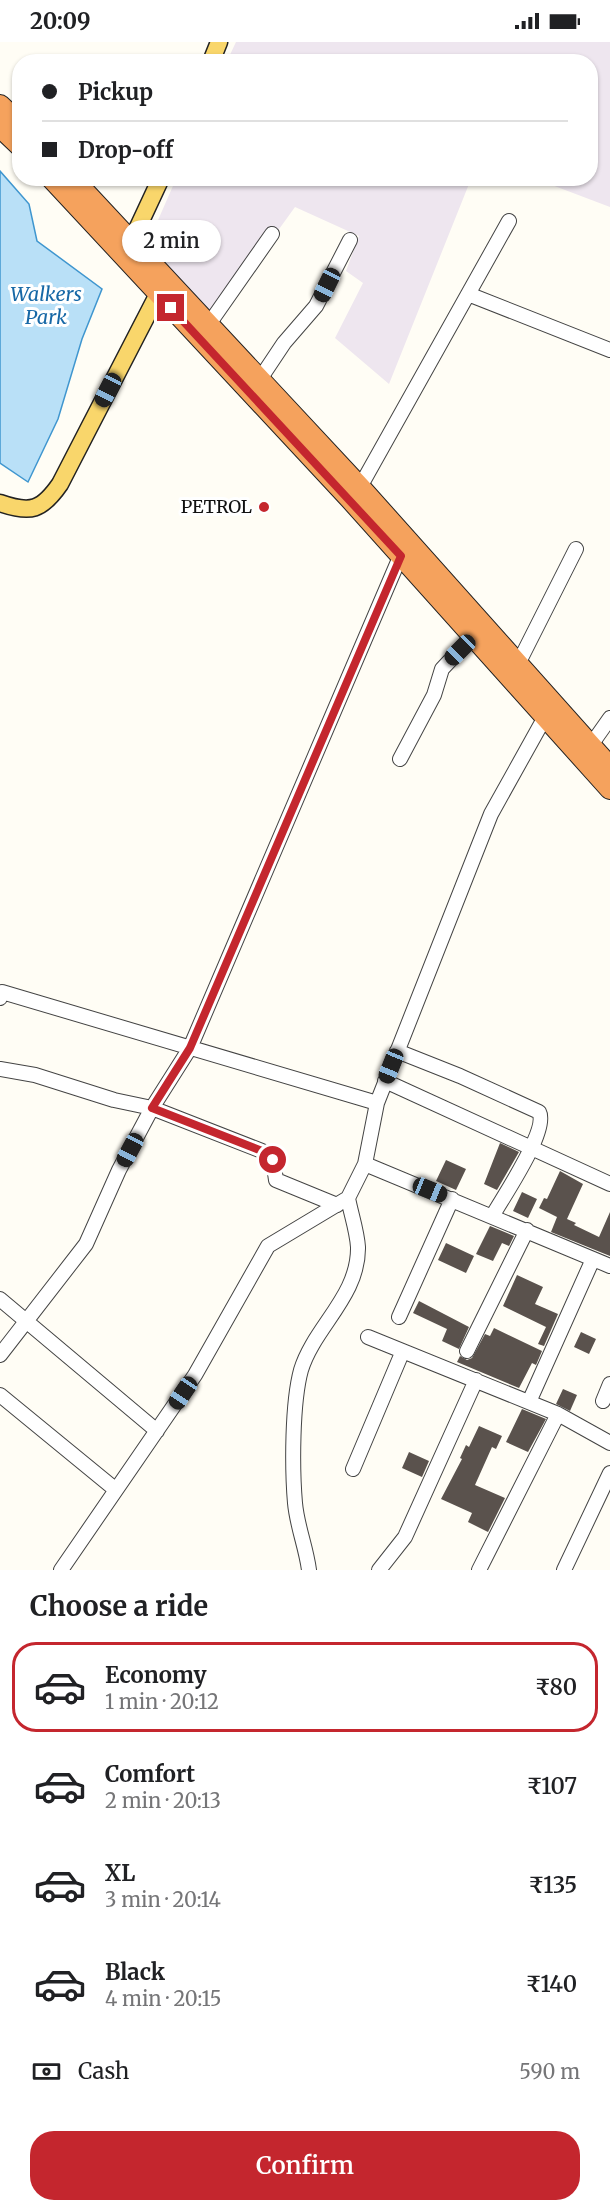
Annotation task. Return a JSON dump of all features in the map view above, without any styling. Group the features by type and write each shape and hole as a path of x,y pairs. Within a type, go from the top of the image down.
{"highway":[{"path":"0,105 12,116"},
{"path":"0,127 12,138"},
{"path":"60,186 209,324 360,487 404,549 473,636 545,717 596,746 610,789"},
{"path":"78,186 128,250 158,294 518,664 596,746 610,767"}],"main road":[{"path":"128,250 157,186"},
{"path":"0,503 27,510 49,500 60,484 158,294"}],"street":[{"path":"360,487 509,221"},
{"path":"209,324 272,234"},
{"path":"260,379 284,343 316,306 350,240"},
{"path":"468,294 610,350"},
{"path":"0,1355 86,1244 119,1170 152,1108 190,1048 404,549"},
{"path":"518,664 576,549"},
{"path":"400,759 434,695 442,669 473,636"},
{"path":"61,1570 195,1375 268,1246 343,1201 365,1164 377,1103 491,814 545,717"},
{"path":"596,746 610,718"},
{"path":"0,998 2,992 377,1103"},
{"path":"397,1051 460,1076 539,1112 541,1122 531,1149 493,1215"},
{"path":"0,1069 35,1075 114,1100 152,1108 270,1155 276,1179 343,1201"},
{"path":"385,1081 610,1184"},
{"path":"365,1164 493,1215 610,1266"},
{"path":"399,1317 452,1199"},
{"path":"309,1570 295,1502 296,1395 301,1370 312,1344 349,1288 358,1248 343,1201"},
{"path":"467,1352 527,1230"},
{"path":"529,1402 593,1259"},
{"path":"0,1299 157,1431"},
{"path":"368,1337 402,1353 476,1380 558,1414 610,1443"},
{"path":"353,1469 402,1353"},
{"path":"379,1570 405,1537 476,1380"},
{"path":"603,1401 610,1384"},
{"path":"0,1395 116,1490"},
{"path":"479,1570 558,1414"},
{"path":"564,1570 610,1473"}],"shaded area":[{"path":"236,42 610,42 610,207 554,186 598,186 598,54 230,54"},
{"path":"173,186 468,186 389,384 335,338 363,283 346,271 359,236 295,207 215,318 148,243"}],"water":[{"name":"Walkers Park","path":"0,171 29,204 37,241 102,289 82,339 58,419 28,482 0,463"}],"building":[{"path":"500,1143 519,1152 497,1190 484,1184"},
{"path":"446,1160 466,1169 456,1190 436,1181"},
{"path":"560,1171 583,1184 567,1219 576,1223 574,1225 599,1237 610,1212 610,1256 551,1232 557,1217 539,1208 544,1198 547,1199"},
{"path":"522,1192 537,1199 528,1218 513,1211"},
{"path":"490,1226 514,1236 509,1246 502,1243 493,1261 476,1254"},
{"path":"446,1243 474,1256 466,1273 438,1260"},
{"path":"517,1275 543,1287 535,1304 558,1314 544,1346 538,1344 546,1327 503,1306"},
{"path":"419,1301 469,1327 459,1349 442,1341 447,1329 413,1313"},
{"path":"494,1328 542,1351 536,1365 532,1363 519,1388 457,1362 460,1356 467,1360 472,1358 485,1334 490,1336"},
{"path":"581,1332 596,1339 589,1354 574,1347"},
{"path":"563,1389 577,1395 570,1411 556,1404"},
{"path":"522,1409 546,1419 528,1452 506,1442"},
{"path":"479,1426 502,1436 496,1449 492,1447 475,1485 505,1498 488,1532 468,1522 472,1513 441,1499 462,1459 460,1458 466,1445 469,1447"},
{"path":"409,1452 429,1461 422,1477 402,1468"}],"place":[{"name":"PETROL","path":"264,507"}],"route":[{"path":"171,308 401,556 190,1048 152,1108 262,1151 270,1155 273,1160"}]}
